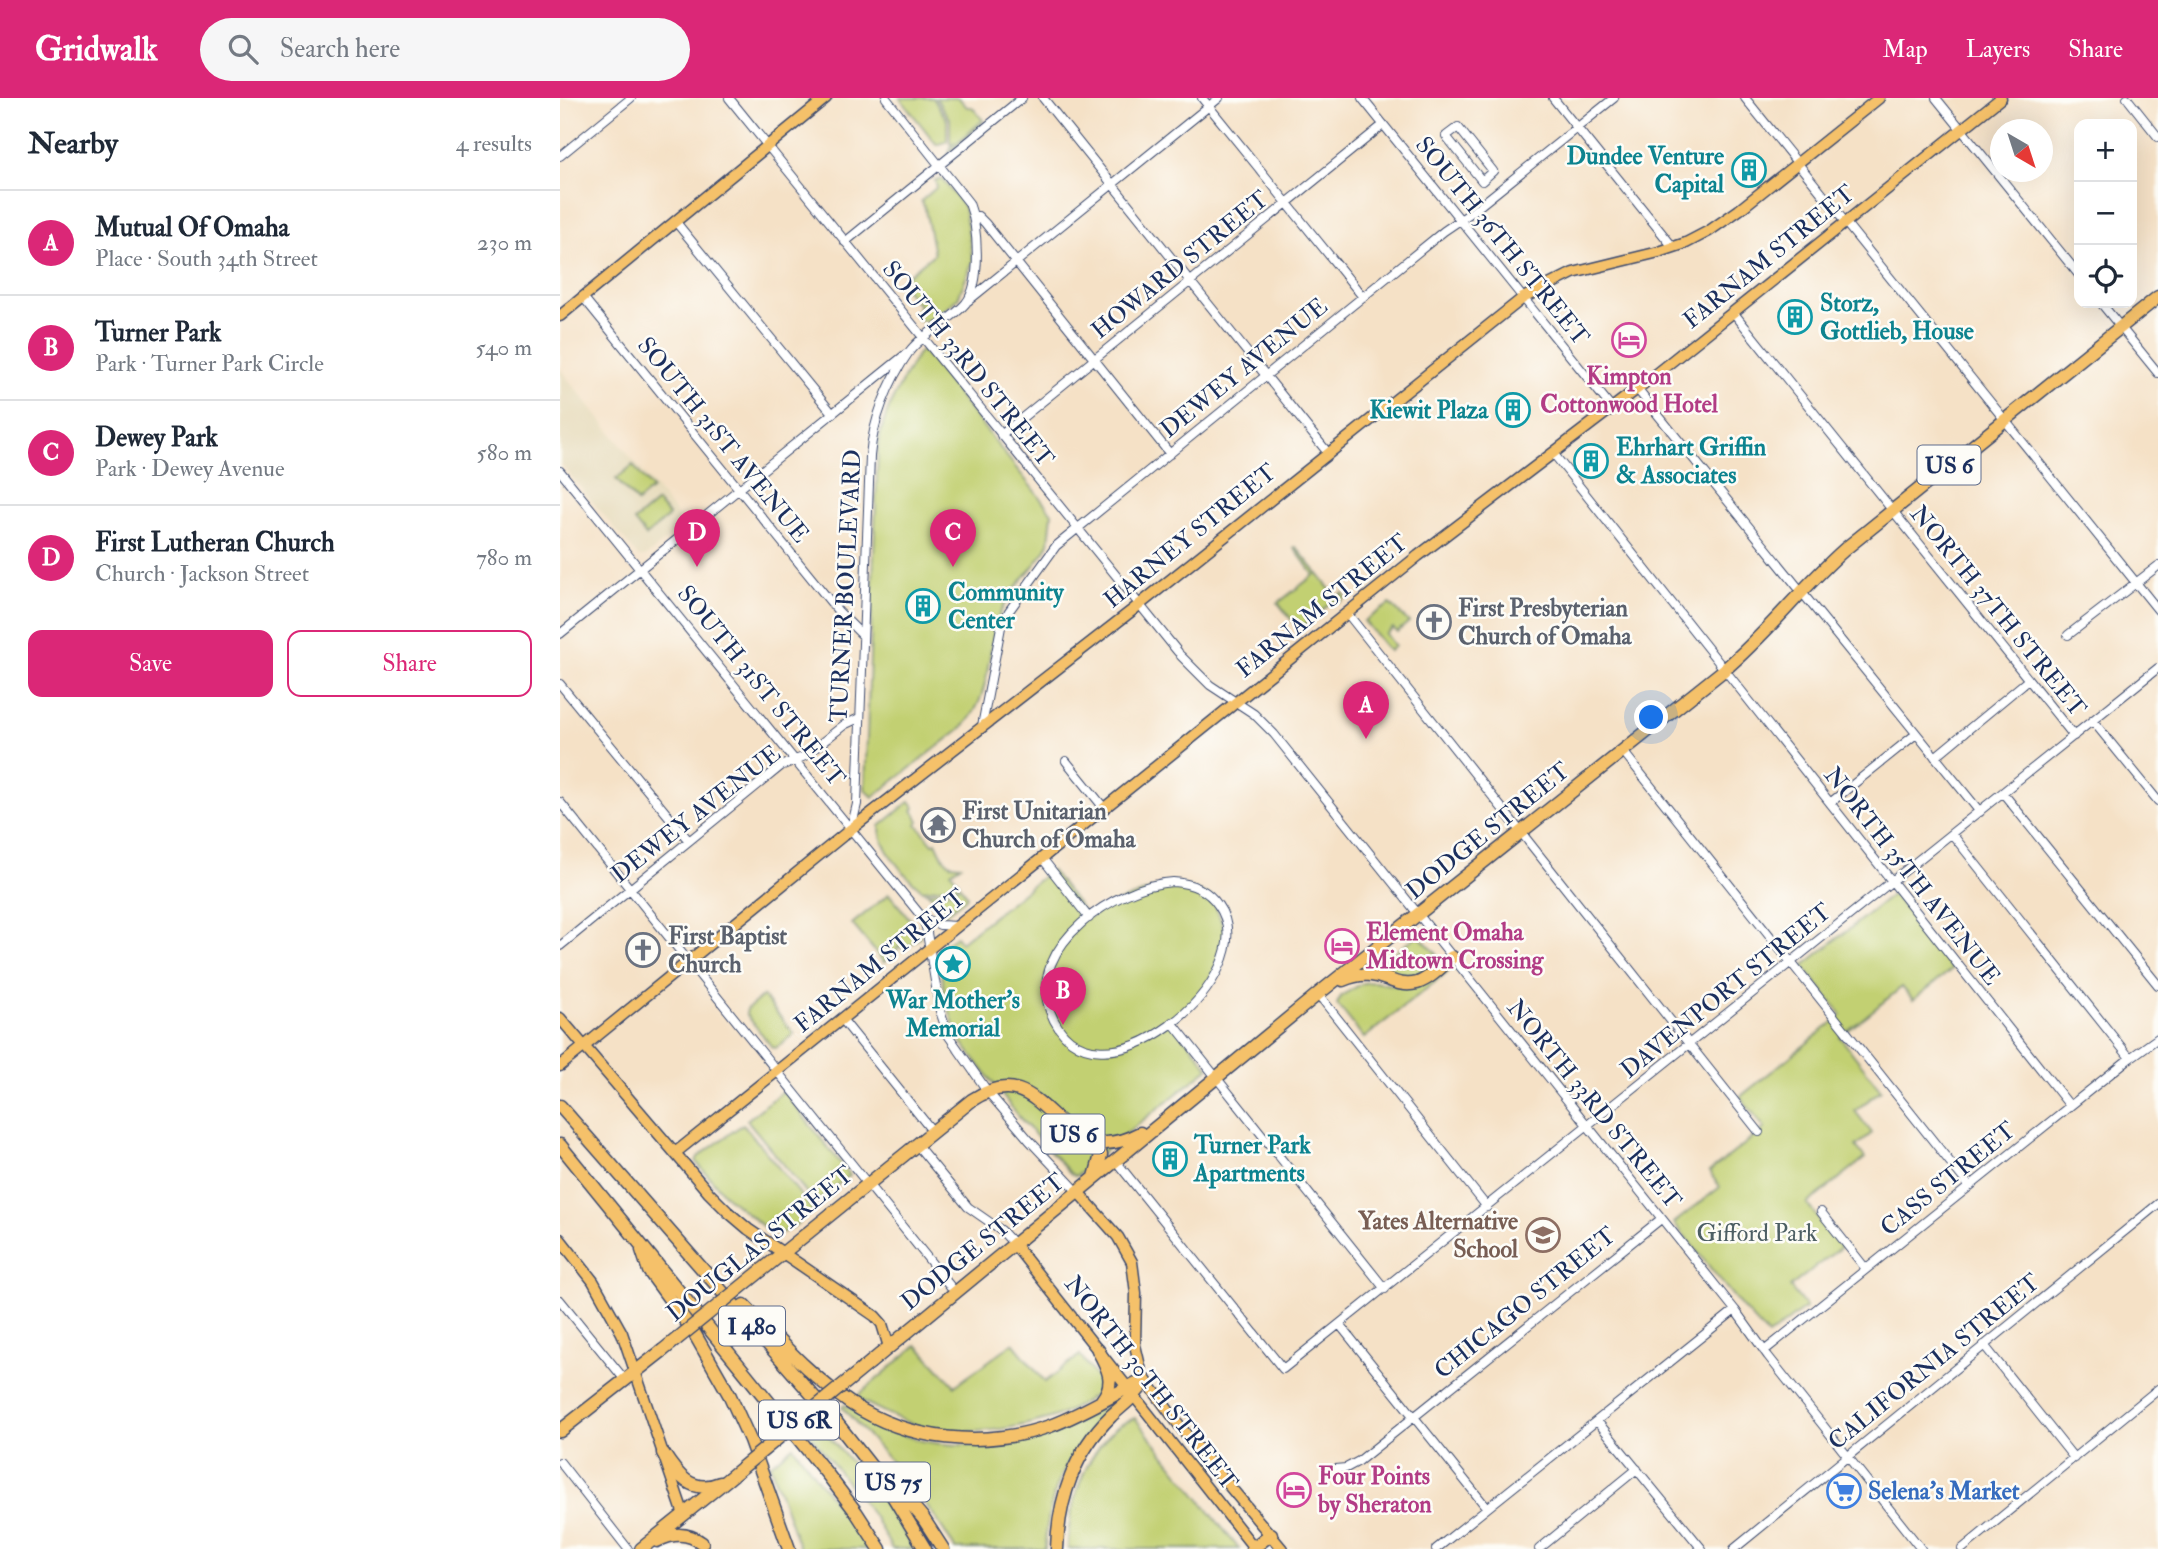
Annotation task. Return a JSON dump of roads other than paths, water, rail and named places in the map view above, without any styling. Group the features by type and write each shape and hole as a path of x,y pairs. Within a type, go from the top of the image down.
{"highway":[{"name":"DODGE STREET","path":"642,1549 1216,1077 1724,670 1756,641 1845,549 2158,297"},
{"path":"1322,991 1355,975 1367,974 1405,984 1418,982 1452,957"},
{"name":"US 6","path":"988,1092 1008,1088 1028,1093 1069,1131 1092,1142 1104,1144 1119,1142 1167,1117"},
{"name":"DOUGLAS STREET","path":"560,1432 972,1100 988,1092"},
{"name":"I 480","path":"560,1106 836,1422 888,1488 925,1549"},
{"path":"1092,1142 1101,1155 1095,1177"},
{"name":"I 480","path":"560,1145 836,1486 880,1549"},
{"path":"669,1231 830,1388 850,1403 901,1428 939,1437 992,1439 1048,1426 1132,1391"},
{"path":"641,1244 649,1271 693,1331 737,1411 789,1549"},
{"path":"1098,1350 1110,1375 1109,1390 1099,1403"},
{"path":"1057,1549 1061,1502 1074,1467 1099,1430 1132,1391 1145,1381"},
{"name":"US 75","path":"836,1422 910,1502 943,1549"},
{"path":"663,1453 677,1474 691,1485 709,1486 728,1479"},
{"path":"684,1515 705,1546"},
{"path":"1254,1549 1270,1534"},
{"path":"642,1549 662,1538 677,1535 688,1535 705,1546"}],"main road":[{"path":"560,316 826,98"},
{"name":"HARNEY STREET","path":"560,1066 851,829 1523,298 1544,285 1573,273 1673,247 1697,237 1719,224 1879,98"},
{"name":"FARNAM STREET","path":"675,1153 1347,613 1637,389 2001,98"},
{"path":"560,1018 729,1212 783,1253 875,1315 882,1324 889,1347"},
{"path":"1078,1192 1118,1237 1132,1262 1135,1278 1136,1359 1145,1381"},
{"path":"561,1242 608,1303 622,1333 684,1515"},
{"name":"NORTH 30TH STREET","path":"1014,1244 1254,1549"},
{"name":"NORTH 30TH STREET","path":"1145,1381 1282,1549"}],"street":[{"path":"560,156 631,98"},
{"name":"SOUTH 33RD STREET","path":"730,98 1180,654 1210,685 1267,726 1418,914"},
{"path":"886,98 965,197 974,216 976,267 973,288 966,302"},
{"path":"845,242 1022,98"},
{"path":"1043,98 1328,453"},
{"path":"1202,98 1363,297"},
{"name":"TURNER BOULEVARD","path":"851,829 857,804 870,456 873,430 887,392 909,352 922,338 1219,98"},
{"name":"SOUTH 36TH STREET","path":"1362,98 1612,408"},
{"path":"1553,98 1673,247"},
{"name":"DEWEY AVENUE","path":"982,726 1004,619 1051,552 1363,297 1614,98"},
{"path":"1745,98 2158,610"},
{"path":"1936,98 2074,269"},
{"path":"2127,98 2158,137"},
{"name":"HOWARD STREET","path":"1001,435 1383,124"},
{"path":"1458,127 1493,172 1488,176 1482,181 1446,136 1458,127"},
{"path":"1488,176 1499,190"},
{"path":"974,216 985,223 1170,454"},
{"path":"675,221 832,413"},
{"name":"SOUTH 31ST AVENUE","path":"583,297 838,611 863,636"},
{"path":"2105,308 2158,373"},
{"name":"NORTH 37TH STREET","path":"1733,312 2074,736"},
{"path":"560,634 909,352"},
{"path":"1637,389 1980,812"},
{"name":"NORTH 35TH AVENUE","path":"1553,453 2070,1106"},
{"name":"SOUTH 31ST STREET","path":"560,471 851,829"},
{"path":"2068,635 2158,566"},
{"path":"1347,613 1759,1132"},
{"name":"DAVENPORT STREET","path":"1115,1160 1283,1369 2158,668"},
{"path":"1935,757 2028,680"},
{"path":"560,684 689,841"},
{"name":"DEWEY AVENUE","path":"560,946 781,766 808,754 844,725 859,718"},
{"name":"NORTH 37TH STREET","path":"2093,721 2158,801"},
{"path":"1830,803 1916,734"},
{"path":"1622,750 1969,1186"},
{"path":"1068,763 1104,808"},
{"path":"2003,793 2158,985"},
{"path":"560,802 955,1292"},
{"path":"851,829 922,917 946,1031 988,1092 1078,1192"},
{"path":"1952,834 2130,1058"},
{"path":"1042,858 1089,918"},
{"path":"1164,882 1192,885 1204,891 1216,902 1228,928 1224,958 1206,987 1172,1022 1142,1042 1114,1051 1096,1050 1083,1046 1059,1028 1052,1017 1046,997 1048,969 1062,944 1089,918 1129,894 1164,882"},
{"name":"NORTH 33RD STREET","path":"1418,914 1735,1310 1764,1351 1921,1549"},
{"path":"922,917 936,923 957,926"},
{"path":"1322,991 1487,1207"},
{"path":"842,1019 933,1132"},
{"path":"1172,1022 1385,1289"},
{"name":"CASS STREET","path":"1764,1351 2158,1038"},
{"path":"917,1145 968,1207 1014,1244"},
{"name":"CALIFORNIA STREET","path":"1734,1549 2158,1204"},
{"path":"1821,1212 1866,1269"},
{"name":"CHICAGO STREET","path":"1335,1469 1346,1468 1359,1461 1661,1219"},
{"path":"560,1300 625,1380"},
{"path":"1436,1549 1735,1310"},
{"path":"1340,1325 1487,1508"},
{"path":"1984,1345 2074,1458"},
{"path":"1962,1549 2158,1389"},
{"path":"1597,1421 1702,1549"},
{"path":"560,1461 628,1549"},
{"path":"1539,1549 1637,1469"}],"place":[{"name":"Dundee Venture Capital","path":"1749,170"},
{"name":"Storz, Gottlieb, House","path":"1795,317"},
{"name":"Kimpton Cottonwood Hotel","path":"1629,340"},
{"name":"Kiewit Plaza","path":"1513,410"},
{"name":"Ehrhart Griffin & Associates","path":"1591,461"},
{"name":"First Lutheran Church","path":"697,567"},
{"name":"Dewey Park","path":"953,567"},
{"name":"Community Center","path":"923,606"},
{"name":"First Presbyterian Church of Omaha","path":"1434,622"},
{"name":"Mutual Of Omaha","path":"1366,739"},
{"name":"First Unitarian Church of Omaha","path":"938,825"},
{"name":"Element Omaha Midtown Crossing","path":"1342,946"},
{"name":"First Baptist Church","path":"643,950"},
{"name":"War Mother's Memorial","path":"953,964"},
{"name":"Turner Park","path":"1063,1025"},
{"name":"Turner Park Apartments","path":"1170,1159"},
{"name":"Yates Alternative School","path":"1543,1235"},
{"name":"Four Points by Sheraton","path":"1294,1490"},
{"name":"Selena's Market","path":"1844,1491"}],"park label":[{"name":"Gifford Park","path":"1757,1233"}]}
